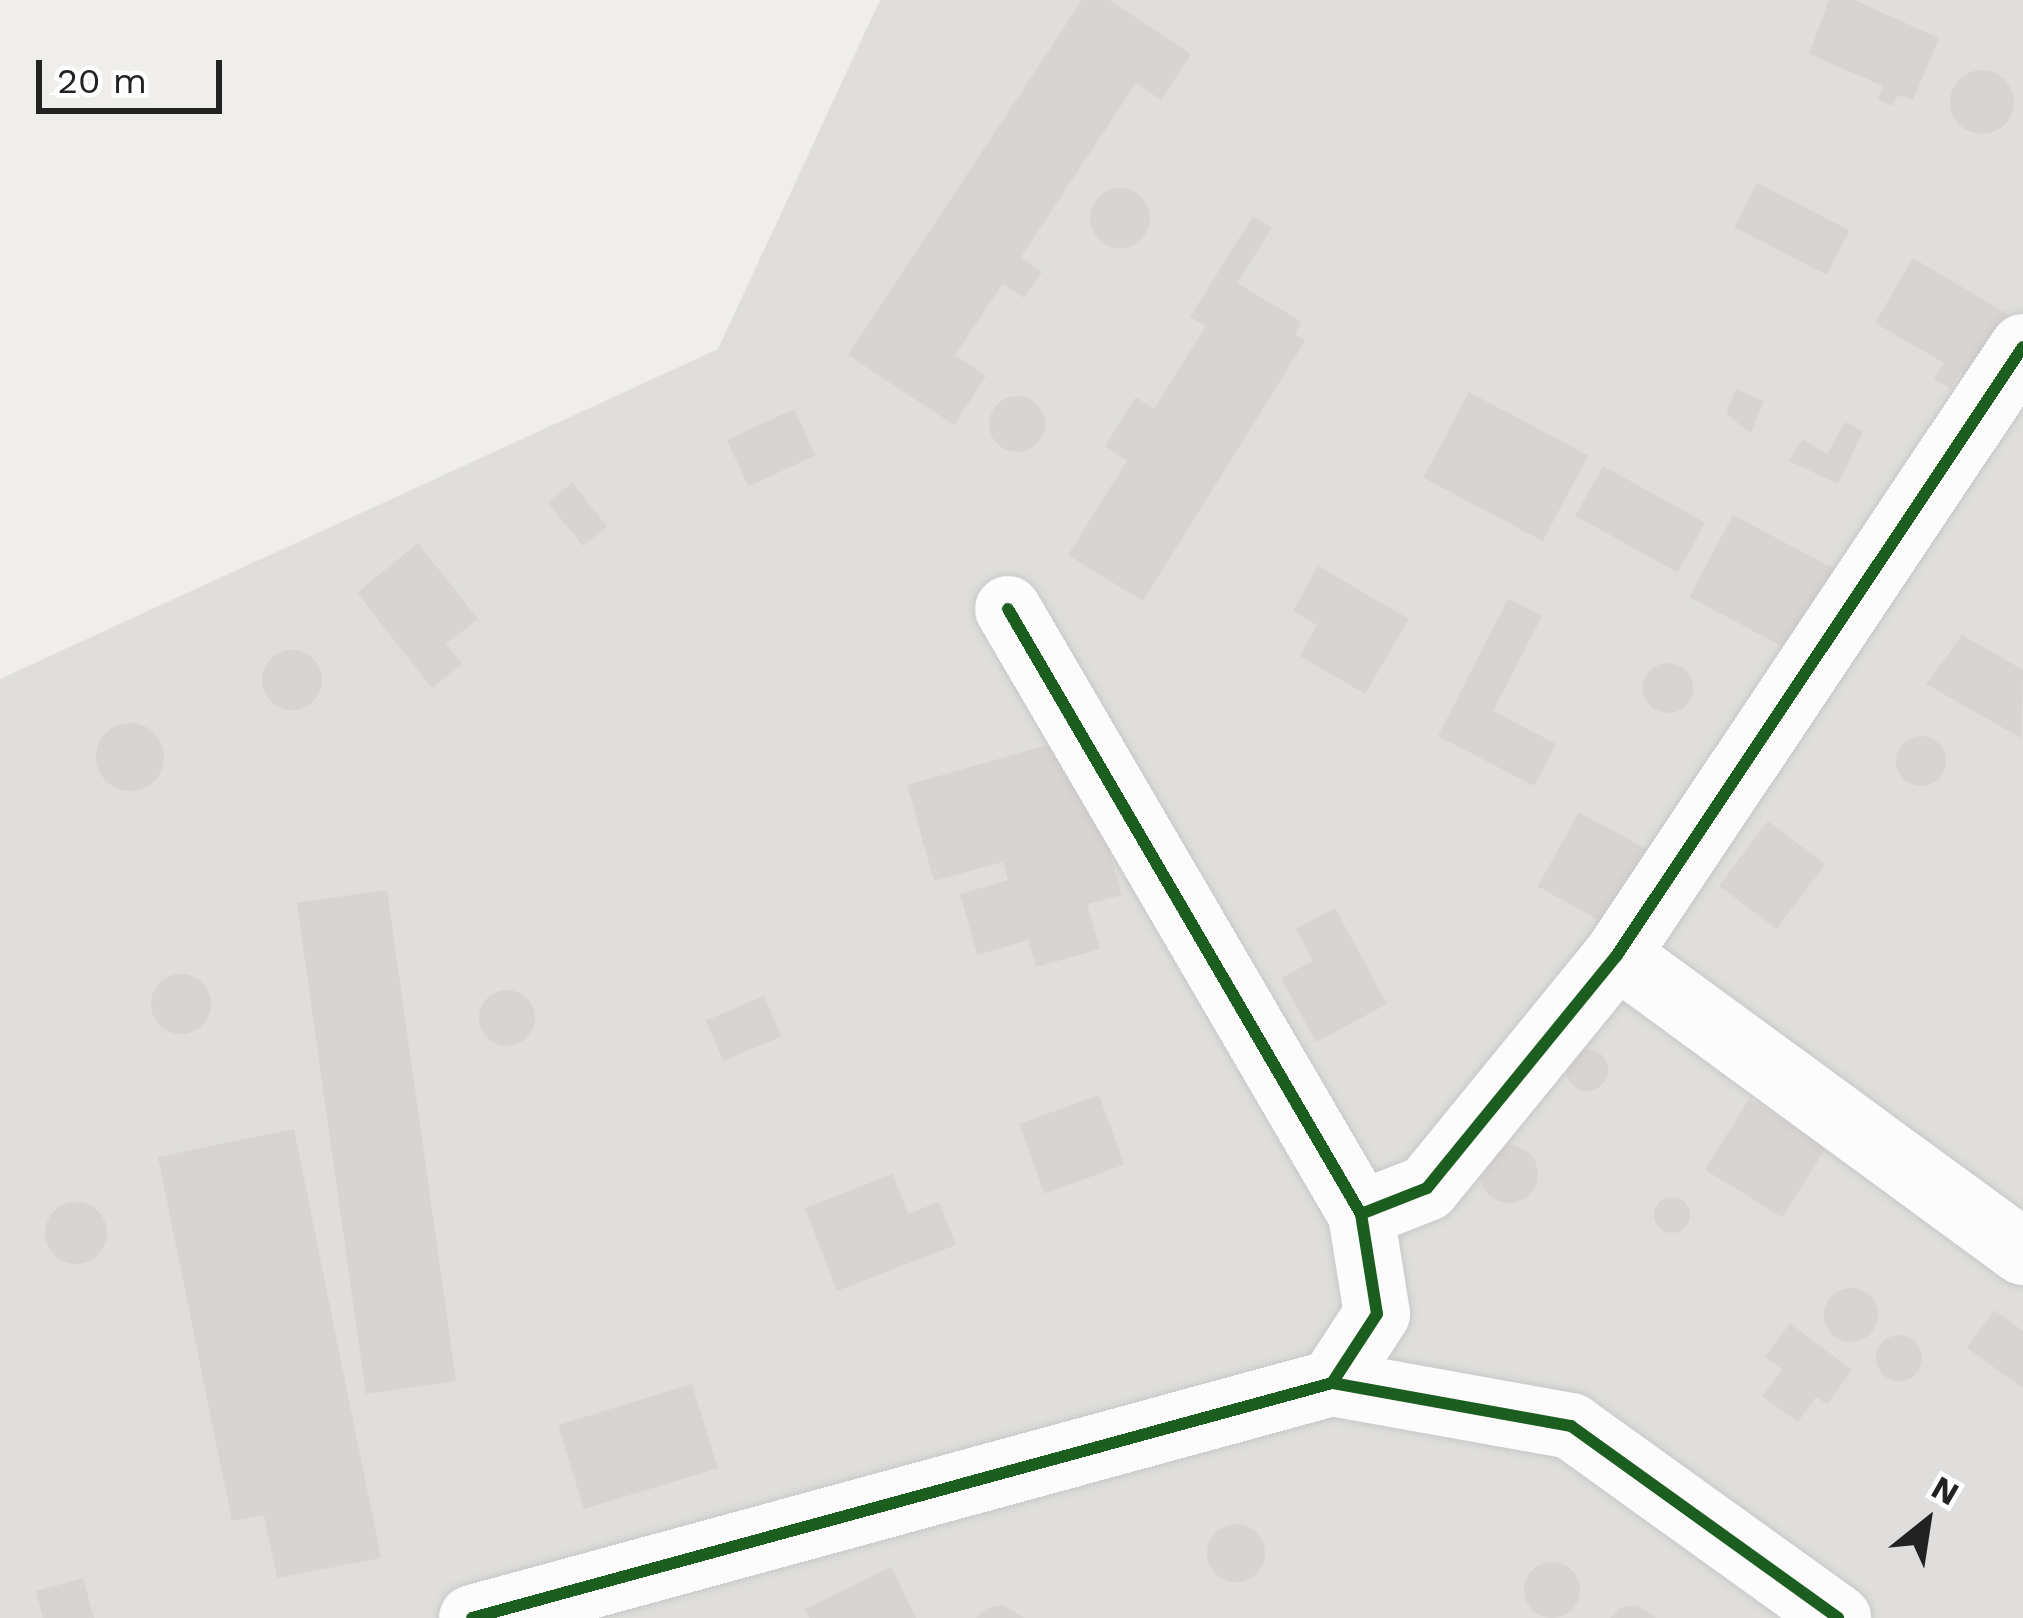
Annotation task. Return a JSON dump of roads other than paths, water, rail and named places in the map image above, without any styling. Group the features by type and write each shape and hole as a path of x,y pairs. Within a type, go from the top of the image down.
{"street":[{"path":"1361,1214 1427,1188 1617,955 2023,347"},
{"path":"1008,609 1361,1214 1377,1314 1332,1383"},
{"path":"1617,955 2023,1252"},
{"path":"472,1618 1332,1383 1571,1426 1838,1618"}]}
